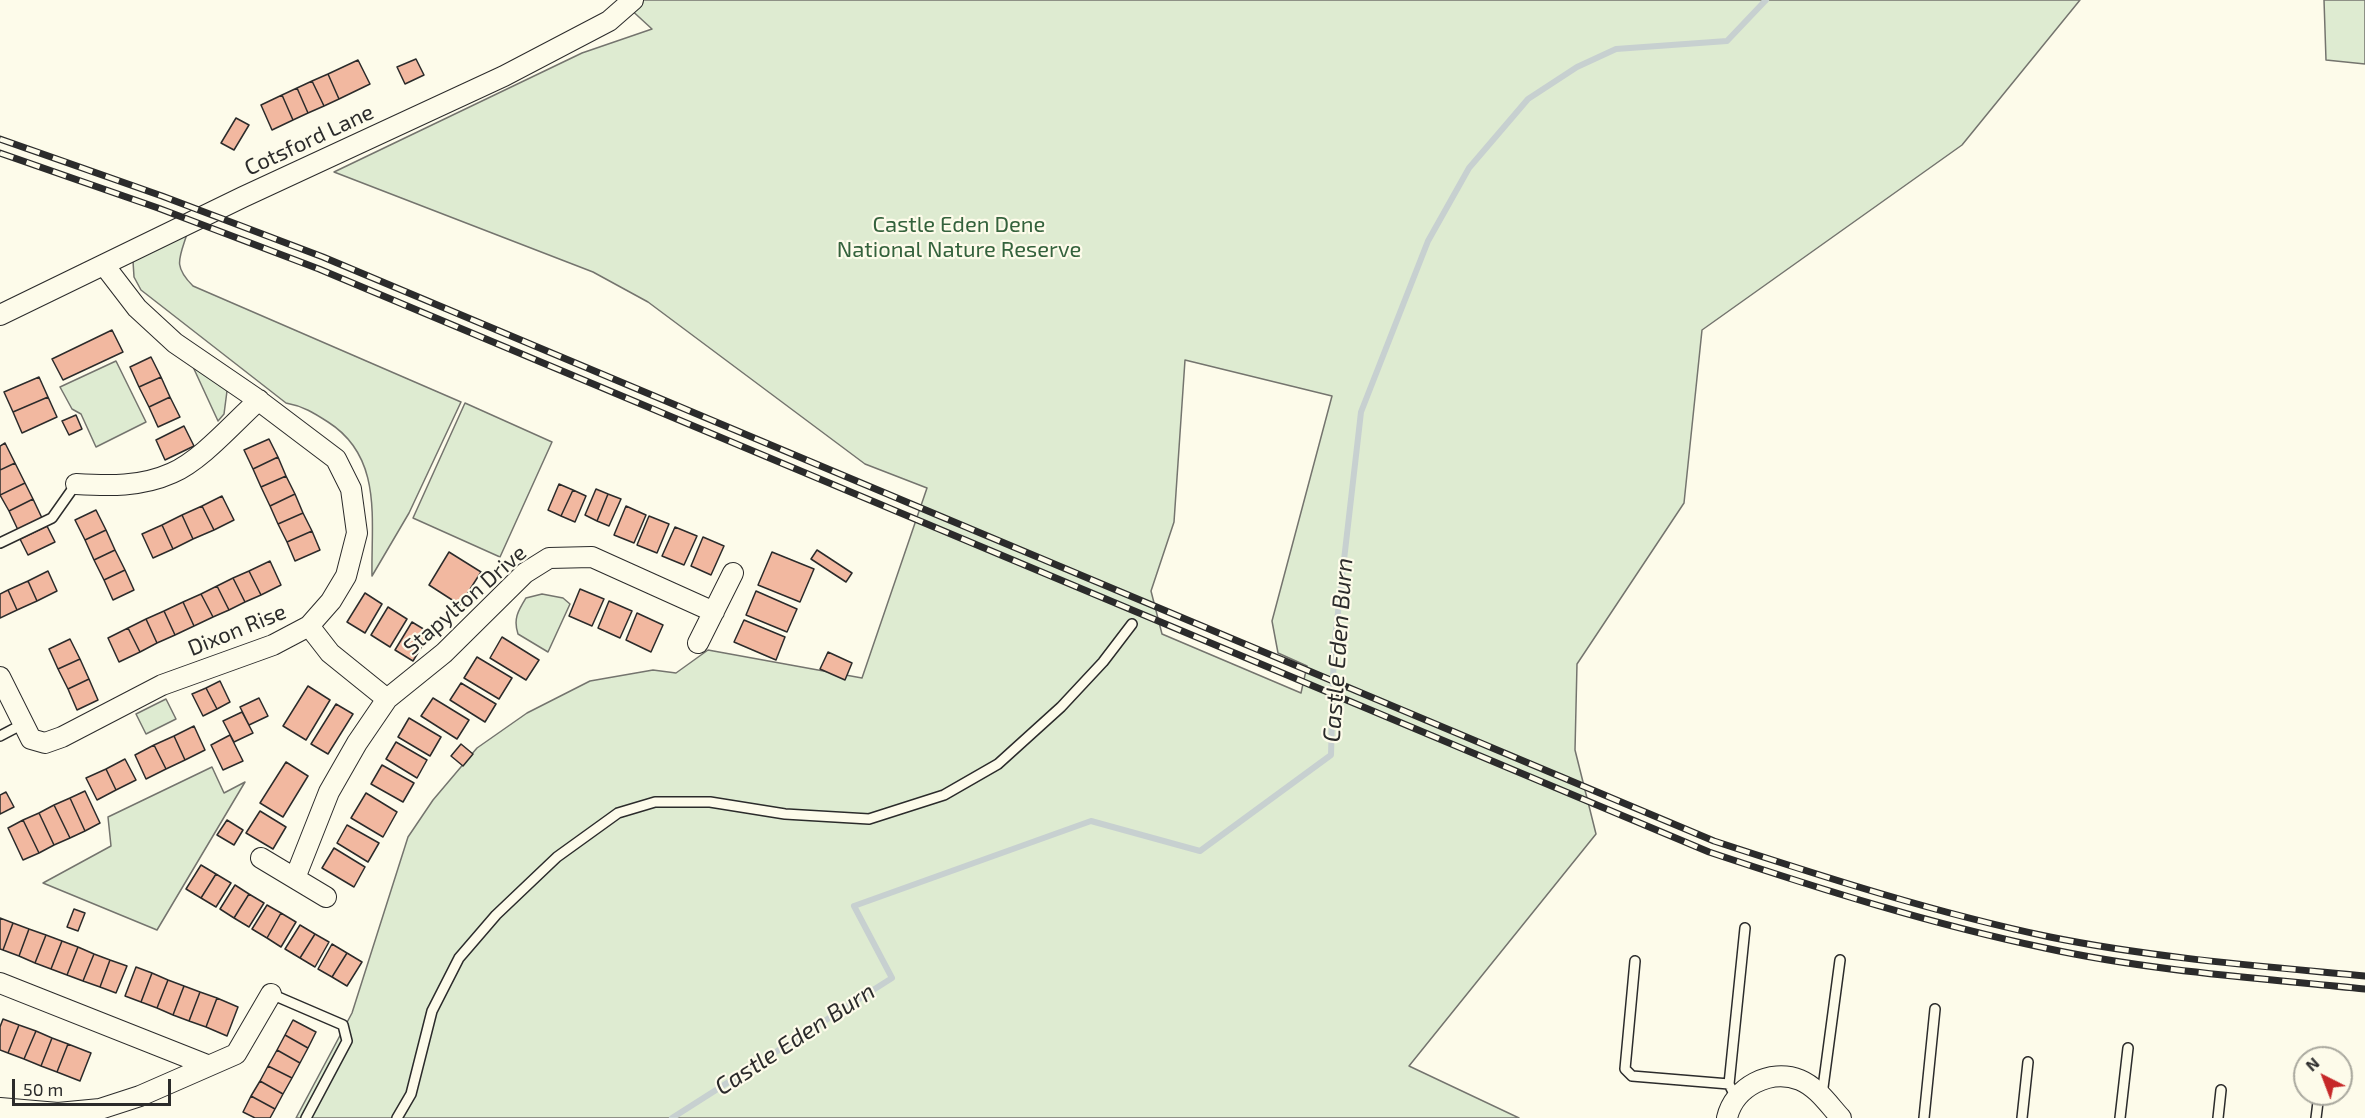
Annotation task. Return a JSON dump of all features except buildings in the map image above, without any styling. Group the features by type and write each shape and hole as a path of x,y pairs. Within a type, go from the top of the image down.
{"street":[{"name":"Cotsford Lane","path":"0,315 243,197 504,76 609,21 633,0"},
{"name":"Dixon Rise","path":"0,677 21,725 31,739 45,743 62,737 162,685 273,645 309,626 331,601 346,576 357,533 351,489 336,459 259,400 176,343 137,308 104,265"},
{"path":"75,484 116,486 143,482 173,472 194,459 259,400"},
{"name":"Stapylton Drive","path":"295,878 329,792 357,743 387,699 444,653 525,573 549,558 592,557 714,612"},
{"path":"698,644 733,573"},
{"path":"309,626 330,653 387,699"},
{"path":"261,858 326,897"},
{"path":"0,983 207,1065"},
{"path":"0,1108 58,1113 100,1109 140,1096 236,1054 271,994"},
{"path":"1727,1118 1733,1090 1744,1089 1759,1081 1778,1076 1800,1081 1822,1098 1841,1118"}],"lane":[{"path":"0,543 52,518 75,484"},
{"path":"397,1118 411,1094 432,1011 459,958 496,915 557,857 618,813 655,802 710,802 785,814 869,819 944,795 998,764 1061,707 1102,662 1132,624"},
{"path":"0,736 21,725"},
{"path":"1635,961 1624,1069 1632,1076 1733,1090 1744,928"},
{"path":"1822,1098 1840,960"},
{"path":"271,994 343,1025 347,1041 306,1118"},
{"path":"1924,1118 1935,1009"},
{"path":"2120,1118 2127,1048"},
{"path":"2022,1118 2028,1062"},
{"path":"2218,1118 2221,1090"}],"green space":[{"name":"Castle Eden Dene National Nature Reserve","path":"633,0 2080,0 1962,145 1702,330 1684,503 1577,664 1575,750 1596,834 1409,1066 1519,1118 296,1118 352,1013 408,837 433,800 477,748 527,713 590,681 653,670 676,673 708,650 862,678 927,488 865,464 648,302 593,272 334,172 582,53 652,29 627,6","holes":["1185,360 1332,396 1272,621 1278,653 1307,666 1301,693 1162,634 1151,591 1174,522"]},
{"path":"2324,0 2365,0 2365,64 2326,60"},
{"path":"187,234 180,256 180,267 193,286 461,402 409,513 372,576 370,491 366,471 358,453 346,436 313,413 286,403 141,290 134,277 133,261"},
{"path":"188,356 218,378 227,391 224,414 218,421"},
{"path":"116,361 146,422 96,447 81,414 72,409 60,387"},
{"path":"465,403 552,442 500,557 413,518"},
{"path":"542,594 563,598 570,604 548,652 518,634 516,624 519,611 526,598"},
{"path":"166,699 176,719 146,734 136,714"},
{"path":"212,767 224,793 245,782 157,930 43,883 111,846 108,817"}],"waterway":[{"name":"Castle Eden Burn","path":"672,1118 892,978 854,906 1091,821 1200,851 1331,755 1334,647 1361,412 1428,241 1469,168 1528,99 1577,67 1616,49 1727,41 1766,0"}],"railway":[{"path":"0,139 162,196 323,257 1714,841 1923,906 2050,937 2168,956 2365,976"},
{"path":"0,153 158,208 319,269 1709,852 1876,905 2002,939 2045,948 2124,963 2365,989"}]}
